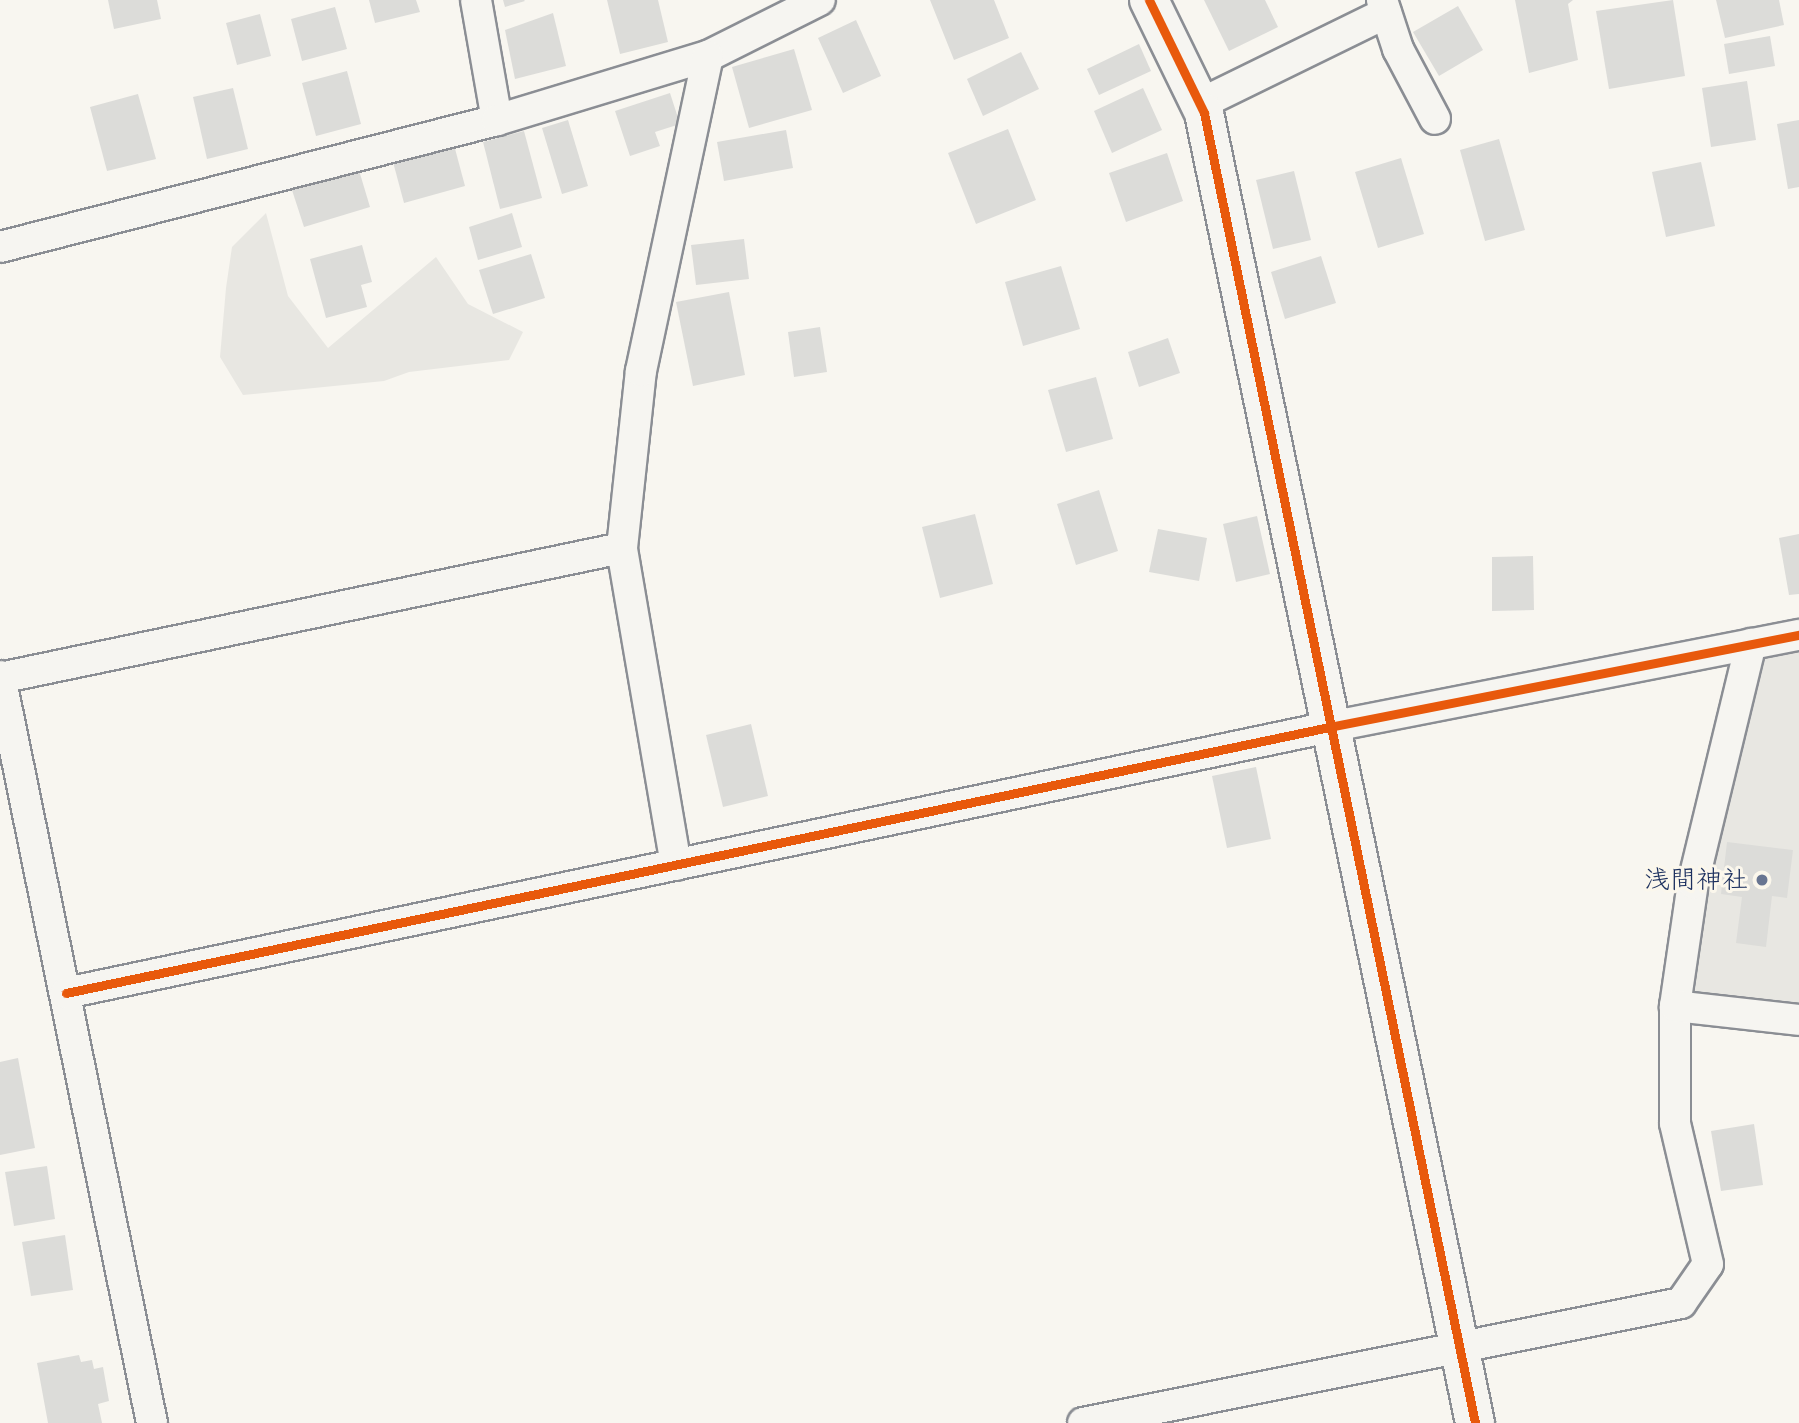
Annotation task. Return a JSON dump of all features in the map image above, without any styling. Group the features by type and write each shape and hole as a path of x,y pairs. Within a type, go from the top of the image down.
{"street":[{"path":"476,0 497,120"},
{"path":"0,247 497,120 708,56 820,0"},
{"path":"1149,0 1200,104 1475,1423"},
{"path":"1200,104 1384,7 1398,49 1435,119"},
{"path":"676,865 622,548 641,371 708,56"},
{"path":"152,1423 0,677 622,548"},
{"path":"66,993 1329,727 1799,635"},
{"path":"1083,1423 1681,1303 1708,1264 1675,1123 1675,1006 1693,883 1751,645"},
{"path":"1675,1006 1799,1020"}],"shaded area":[{"path":"266,213 288,296 328,348 436,257 468,304 523,332 509,360 409,372 384,381 243,395 220,357 226,288 232,247"},
{"path":"1799,648 1799,1015 1675,1006 1747,661"}],"building":[{"path":"108,0 157,0 161,19 114,29"},
{"path":"369,0 416,0 420,12 375,23"},
{"path":"503,0 524,0 525,1 505,7"},
{"path":"607,0 658,0 668,42 620,54"},
{"path":"930,0 994,0 1009,38 954,60"},
{"path":"1204,0 1265,0 1278,27 1229,51"},
{"path":"1515,0 1573,0 1568,4 1578,60 1529,73"},
{"path":"1673,0 1685,76 1609,89 1596,11"},
{"path":"1716,0 1779,0 1784,25 1725,38"},
{"path":"1458,6 1483,50 1439,76 1413,32"},
{"path":"335,7 347,49 302,61 291,19"},
{"path":"553,13 566,66 515,79 505,30"},
{"path":"260,14 271,56 237,65 226,23"},
{"path":"856,20 881,76 843,93 818,38"},
{"path":"1770,36 1775,66 1729,74 1724,44"},
{"path":"1139,44 1151,71 1099,95 1087,69"},
{"path":"794,49 812,110 749,128 732,67"},
{"path":"1021,52 1039,89 983,116 967,79"},
{"path":"347,71 361,124 316,136 302,83"},
{"path":"1747,81 1756,140 1711,147 1702,88"},
{"path":"233,88 248,149 207,159 193,97"},
{"path":"1143,88 1162,130 1112,153 1094,111"},
{"path":"670,93 680,124 655,132 660,146 630,156 615,111"},
{"path":"138,94 156,159 107,171 90,107"},
{"path":"568,120 588,186 562,194 542,128"},
{"path":"1799,120 1799,187 1788,189 1777,124"},
{"path":"1008,129 1036,200 976,224 948,153"},
{"path":"786,130 793,168 724,181 717,142"},
{"path":"524,131 542,198 500,209 483,142"},
{"path":"1499,139 1525,230 1485,241 1460,150"},
{"path":"454,145 465,186 404,203 393,162"},
{"path":"1167,153 1183,201 1126,222 1109,173"},
{"path":"1401,158 1424,234 1378,248 1355,172"},
{"path":"1701,162 1715,226 1666,237 1652,172"},
{"path":"358,167 370,207 304,227 291,187"},
{"path":"1294,171 1311,240 1273,249 1256,180"},
{"path":"512,213 522,247 478,260 469,227"},
{"path":"744,239 749,279 696,285 691,245"},
{"path":"362,245 372,282 361,285 367,307 326,318 310,259"},
{"path":"531,254 545,298 493,314 479,270"},
{"path":"1321,256 1336,303 1285,319 1271,272"},
{"path":"1061,266 1080,329 1023,346 1005,282"},
{"path":"729,292 745,375 693,386 676,302"},
{"path":"820,327 827,372 794,377 788,332"},
{"path":"1168,338 1180,373 1139,387 1128,352"},
{"path":"1096,377 1113,439 1066,452 1048,390"},
{"path":"1099,490 1118,551 1076,565 1057,504"},
{"path":"975,514 993,584 940,598 922,527"},
{"path":"1257,516 1270,574 1236,582 1223,524"},
{"path":"1158,529 1207,538 1199,581 1149,572"},
{"path":"1799,534 1799,594 1789,595 1779,538"},
{"path":"1533,556 1534,610 1492,611 1492,557"},
{"path":"751,724 768,796 723,807 706,735"},
{"path":"1256,767 1271,839 1227,848 1212,776"},
{"path":"1727,842 1793,850 1787,898 1772,896 1766,947 1736,943 1742,897 1721,894"},
{"path":"18,1058 35,1148 0,1155 0,1062"},
{"path":"1754,1124 1763,1185 1721,1191 1711,1131"},
{"path":"47,1166 55,1219 14,1226 5,1172"},
{"path":"65,1235 73,1290 31,1296 22,1242"},
{"path":"79,1355 81,1362 92,1360 94,1369 103,1367 109,1401 98,1404 102,1423 48,1423 37,1363"}],"cycle path":[{"path":"1149,0 1204,113 1475,1423"},
{"path":"66,993 1329,727 1799,635"}],"place":[{"name":"浅間神社","path":"1762,880"}]}
